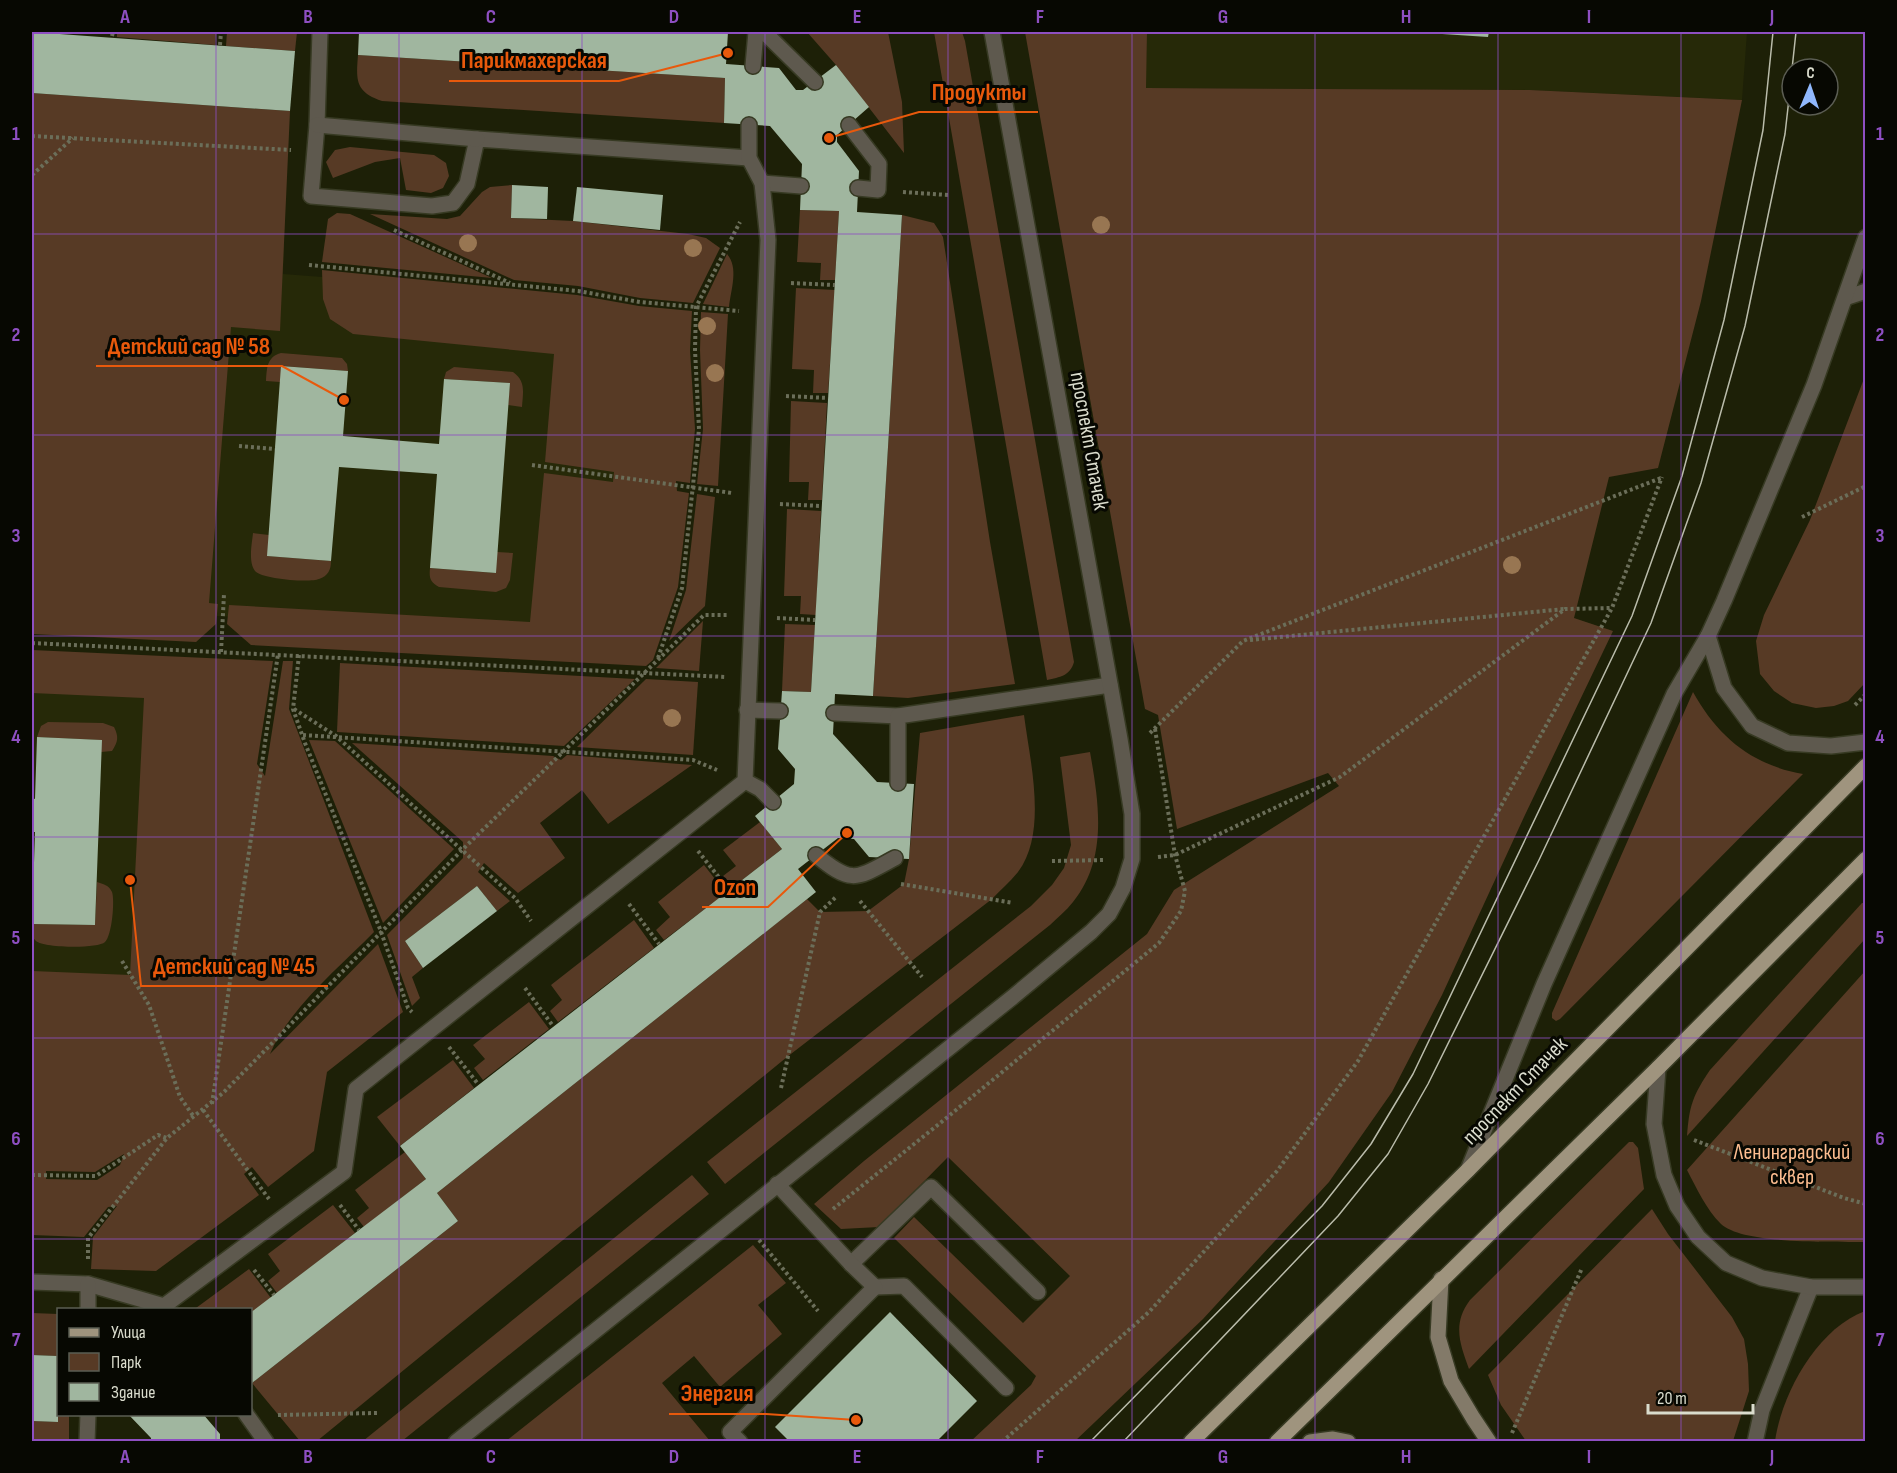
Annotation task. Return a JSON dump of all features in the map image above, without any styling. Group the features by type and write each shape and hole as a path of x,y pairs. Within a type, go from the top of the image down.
{"main road":[{"name":"проспект Стачек","path":"1191,1442 1468,1170 1866,766"},
{"path":"1277,1442 1658,1068 1866,859"},
{"path":"1441,1279 1438,1337 1451,1381 1489,1442"},
{"path":"1310,1442 1333,1439 1348,1442"}],"street":[{"path":"320,32 317,125 311,196 432,206 453,203 467,184 477,139"},
{"path":"753,66 756,32"},
{"path":"764,32 815,82"},
{"name":"проспект Стачек","path":"456,1442 1014,996 1091,932 1109,914 1123,888 1132,859 1132,814 992,32"},
{"path":"317,125 749,158"},
{"path":"32,1282 88,1284 165,1308 344,1172 356,1089 745,781 768,240 762,183 749,158 749,125"},
{"path":"849,125 879,164 878,190 858,188"},
{"path":"762,183 801,186"},
{"path":"1468,1170 1544,984 1674,694 1708,636 1724,601 1814,385 1866,237"},
{"path":"1845,298 1866,291"},
{"path":"1708,636 1724,688 1752,726 1788,743 1831,747 1866,742"},
{"path":"834,713 898,716 1110,685"},
{"path":"747,710 780,711"},
{"path":"898,716 898,783"},
{"path":"745,781 760,789 773,802"},
{"path":"816,855 837,873 861,876 895,858"},
{"path":"1658,1068 1654,1124 1664,1175 1677,1206 1698,1237 1726,1263 1762,1278 1811,1287 1866,1287"},
{"path":"777,1184 813,1225 875,1287"},
{"path":"851,1264 931,1187 1038,1292"},
{"path":"88,1284 88,1308"},
{"path":"740,1442 730,1432 875,1287 904,1286 1006,1388"},
{"path":"1755,1442 1762,1410 1811,1287"},
{"path":"87,1442 88,1416"},
{"path":"248,1416 266,1442"}],"path":[{"path":"220,45 221,32"},
{"path":"32,136 314,152"},
{"path":"32,175 74,138"},
{"path":"878,190 948,195"},
{"path":"657,661 682,588 699,429 694,350 696,307 741,220"},
{"path":"390,228 516,285"},
{"path":"309,265 578,291 640,302 764,313"},
{"path":"766,280 835,285"},
{"path":"761,394 828,398"},
{"path":"239,446 275,449"},
{"path":"532,465 757,499 822,506"},
{"path":"1002,1442 1149,1312 1277,1171 1352,1070 1422,950 1612,608 1662,477 1243,641 1150,733"},
{"path":"1802,517 1866,486"},
{"path":"221,652 224,594"},
{"path":"1243,641 1565,609 1612,608"},
{"path":"1175,855 1340,777 1565,609"},
{"path":"88,1284 88,1238 167,1138 212,1104 462,850 704,615 816,620"},
{"path":"32,643 749,678"},
{"path":"212,1104 278,654"},
{"path":"299,655 293,708 408,1008 430,1029 478,1084"},
{"path":"1855,705 1866,694"},
{"path":"293,708 336,736 515,898 544,939"},
{"path":"813,1225 1159,943 1181,911 1185,891 1175,855 1155,729"},
{"path":"303,735 693,760 745,781"},
{"path":"682,831 729,890"},
{"path":"1052,861 1132,859"},
{"path":"781,1088 820,912 848,886 861,876 1013,903"},
{"path":"614,885 659,944"},
{"path":"848,886 922,977"},
{"path":"122,961 149,1005 180,1097 194,1118"},
{"path":"509,967 554,1026"},
{"path":"203,1110 284,1218"},
{"path":"32,1175 96,1176 158,1135 167,1138"},
{"path":"1694,1140 1844,1198 1866,1204"},
{"path":"759,1240 833,1329"},
{"path":"239,1251 274,1295"},
{"path":"1508,1440 1582,1268"},
{"path":"252,1415 377,1413"}],"shaded area":[{"path":"1147,32 1747,32 1742,100 1530,90 1145,88"},
{"path":"32,202 285,208 283,274 453,287 665,322 631,648 264,618 32,608"},
{"path":"32,669 260,678 199,1083 32,1157"}],"green space":[{"path":"117,32 216,32 215,45 117,37"},
{"path":"227,32 297,32 295,51 226,46"},
{"path":"807,32 888,32 902,102 904,153 836,65"},
{"path":"934,32 962,32 965,41 1074,662 1067,673 1047,680"},
{"path":"1025,32 1147,32 1146,88 1530,90 1742,100 1701,301 1658,468 1609,477 1574,618 1613,631 1442,995 1392,1092 1329,1182 1203,1319 1074,1442 971,1441 1031,1385 1036,1376 894,1238 914,1217 1023,1323 1070,1276 948,1157 879,1227 841,1229 814,1204 864,1161 1147,934 1174,890 1339,786 1328,773 1177,829 1158,715 1145,709"},
{"path":"358,55 725,78 724,123 382,101 367,94 359,84"},
{"path":"32,93 290,111 280,331 231,327 209,603 218,604 216,624 196,642 32,634"},
{"path":"350,147 434,155 446,163 449,176 443,188 431,193 406,190 400,158 375,162 333,178 326,162 335,150"},
{"path":"512,185 511,218 573,221 688,234 706,238 720,248 693,303 640,298 578,286 514,280 370,214 447,219 460,216 482,192 490,187"},
{"path":"800,210 839,211 835,280 820,280 821,263 797,262"},
{"path":"337,213 350,214 492,278 322,262 328,219"},
{"path":"902,215 934,223 943,237 990,542 1015,684 908,698 873,696"},
{"path":"727,254 733,266 729,307 703,304"},
{"path":"322,270 577,295 639,306 692,311 690,350 695,429 690,483 676,481 677,491 689,493 678,587 653,660 646,666 251,645 227,624 229,605 530,622 544,473 613,482 614,472 545,462 554,354 353,334 330,319 323,299"},
{"path":"796,288 835,290 828,393 813,393 814,370 792,369"},
{"path":"701,312 728,314 718,486 697,484 703,429"},
{"path":"281,353 342,358 347,364 348,371 282,366 280,382 266,381 270,360"},
{"path":"454,367 513,372 522,383 522,407 508,405 510,383 444,379 446,372"},
{"path":"1865,376 1865,683 1848,701 1834,706 1816,708 1792,703 1774,691 1760,674 1756,641 1764,615 1810,520"},
{"path":"791,401 827,403 822,500 808,500 809,482 789,482"},
{"path":"697,494 715,497 705,606 669,641 686,590"},
{"path":"787,509 821,511 816,615 800,614 801,596 784,596"},
{"path":"253,533 269,535 268,556 331,561 330,570 319,579 306,581 286,580 259,574 252,563"},
{"path":"497,552 513,553 510,580 506,588 496,592 439,587 431,579 430,568 495,573"},
{"path":"703,621 699,671 656,668"},
{"path":"785,624 815,625 811,692 782,691"},
{"path":"32,650 273,661 257,764 265,776 283,661 293,661 289,709 374,932 302,1005 278,1037 270,1054 378,944 403,1012 327,1072 314,1151 268,1187 252,1167 244,1174 259,1195 156,1271 91,1269 93,1237 117,1206 108,1207 84,1237 32,1235 32,971 130,975 144,698 32,693","holes":["124,1154 120,1165 97,1180 46,1179 46,1171 95,1172"]},
{"path":"340,663 635,679 564,746 337,732"},
{"path":"646,679 698,682 693,755 577,747"},
{"path":"1693,692 1714,723 1738,746 1768,764 1803,774 1556,1021 1552,1018 1552,1013"},
{"path":"1024,715 1033,775 1035,817 1032,837 1027,856 1018,872 992,899 787,1057 317,1441 300,1441 252,1383 458,1221 437,1193 807,899 820,912 868,911 904,884 909,859 920,733"},
{"path":"48,722 103,723 114,727 117,742 112,751 101,752 101,740 37,737 41,726"},
{"path":"309,740 335,741 454,849 383,923"},
{"path":"352,743 553,756 561,760 567,755 692,765 608,824 582,790 540,823 565,858 518,893 484,863 478,872 510,901 497,911 477,886 405,941 423,968 412,977 420,998 412,1006 387,935 463,858 463,842"},
{"path":"1090,752 1098,811 1096,849 1092,868 1084,885 1070,905 1050,925 725,1184 707,1162 1031,906 1052,885 1064,868 1071,845 1060,757"},
{"path":"760,822 782,849 732,888 723,876 736,866 723,850"},
{"path":"704,865 726,893 664,940 656,930 670,917 658,902"},
{"path":"97,882 106,885 113,896 111,926 105,942 92,946 71,947 49,945 34,939 32,924 95,925"},
{"path":"1862,903 1865,903 1865,939 1687,1136 1693,1101 1710,1070"},
{"path":"634,920 654,948 558,1022 550,1011 562,1000 551,985"},
{"name":"Ленинградский сквер","path":"1865,971 1865,1242 1768,1239 1732,1231 1721,1224 1711,1212 1687,1170"},
{"path":"529,1002 549,1029 483,1080 474,1068 485,1059 473,1045"},
{"path":"453,1060 474,1088 400,1146 377,1117"},
{"path":"1629,1142 1633,1142 1638,1148 1644,1189 1469,1369 1461,1343 1459,1326 1464,1309 1470,1300"},
{"path":"405,1152 426,1179 364,1227 357,1218 369,1208 355,1190"},
{"path":"692,1175 709,1194 402,1441 363,1441"},
{"path":"333,1205 355,1233 277,1293 268,1281 280,1271 268,1254"},
{"path":"1652,1209 1668,1234 1732,1317 1744,1339 1749,1391 1733,1441 1526,1441 1501,1405 1488,1375"},
{"path":"753,1245 786,1283 758,1305 782,1334 720,1387 694,1356 662,1383 710,1441 506,1441"},
{"path":"249,1269 271,1298 252,1312 252,1308 196,1308"},
{"path":"1865,1311 1865,1441 1775,1441 1785,1403 1817,1347 1848,1320"},
{"path":"32,1313 57,1314 57,1356 32,1355"},
{"path":"58,1416 69,1416 69,1441 32,1441 32,1421 58,1422"}],"building":[{"path":"32,32 295,51 290,111 32,93"},
{"path":"359,32 728,32 726,64 779,68 796,90 803,90 836,65 869,107 837,135 837,142 859,171 857,212 902,215 873,696 835,694 833,734 877,782 914,784 909,859 869,857 854,839 838,838 798,869 816,892 437,1193 458,1221 252,1383 252,1311 426,1179 400,1146 782,849 755,816 794,784 795,769 778,749 782,691 811,692 839,211 800,210 802,164 770,126 724,123 725,78 358,55"},
{"path":"1427,32 1489,32 1488,37"},
{"path":"512,185 548,187 547,219 511,218"},
{"path":"577,187 663,195 660,230 573,221"},
{"path":"281,366 348,371 343,436 439,444 444,379 510,383 496,573 430,568 437,474 339,467 331,561 267,556"},
{"path":"37,737 102,740 95,925 32,924 35,832 32,832 32,798 35,799"},
{"path":"477,886 497,911 423,968 405,941"},
{"path":"890,1312 977,1401 936,1442 790,1442 775,1427"},
{"path":"32,1355 57,1356 58,1422 32,1421"},
{"path":"130,1416 205,1416 220,1434 220,1442 151,1442 151,1438"}],"tram line":[{"path":"1090,1442 1322,1206 1371,1144 1413,1074 1632,616 1682,476 1724,320 1763,130 1773,32"},
{"path":"1793,57 1796,32"},
{"path":"1123,1442 1338,1216 1388,1154 1428,1084 1539,860 1651,623 1701,483 1745,326 1787,117"}],"place":[{"name":"Парикмахерская","path":"728,53"},
{"name":"Продукты","path":"829,138"},
{"name":"Детский сад № 58","path":"344,400"},
{"name":"Ozon","path":"847,833"},
{"name":"Детский сад № 45","path":"130,880"},
{"name":"Энергия","path":"856,1420"}]}
